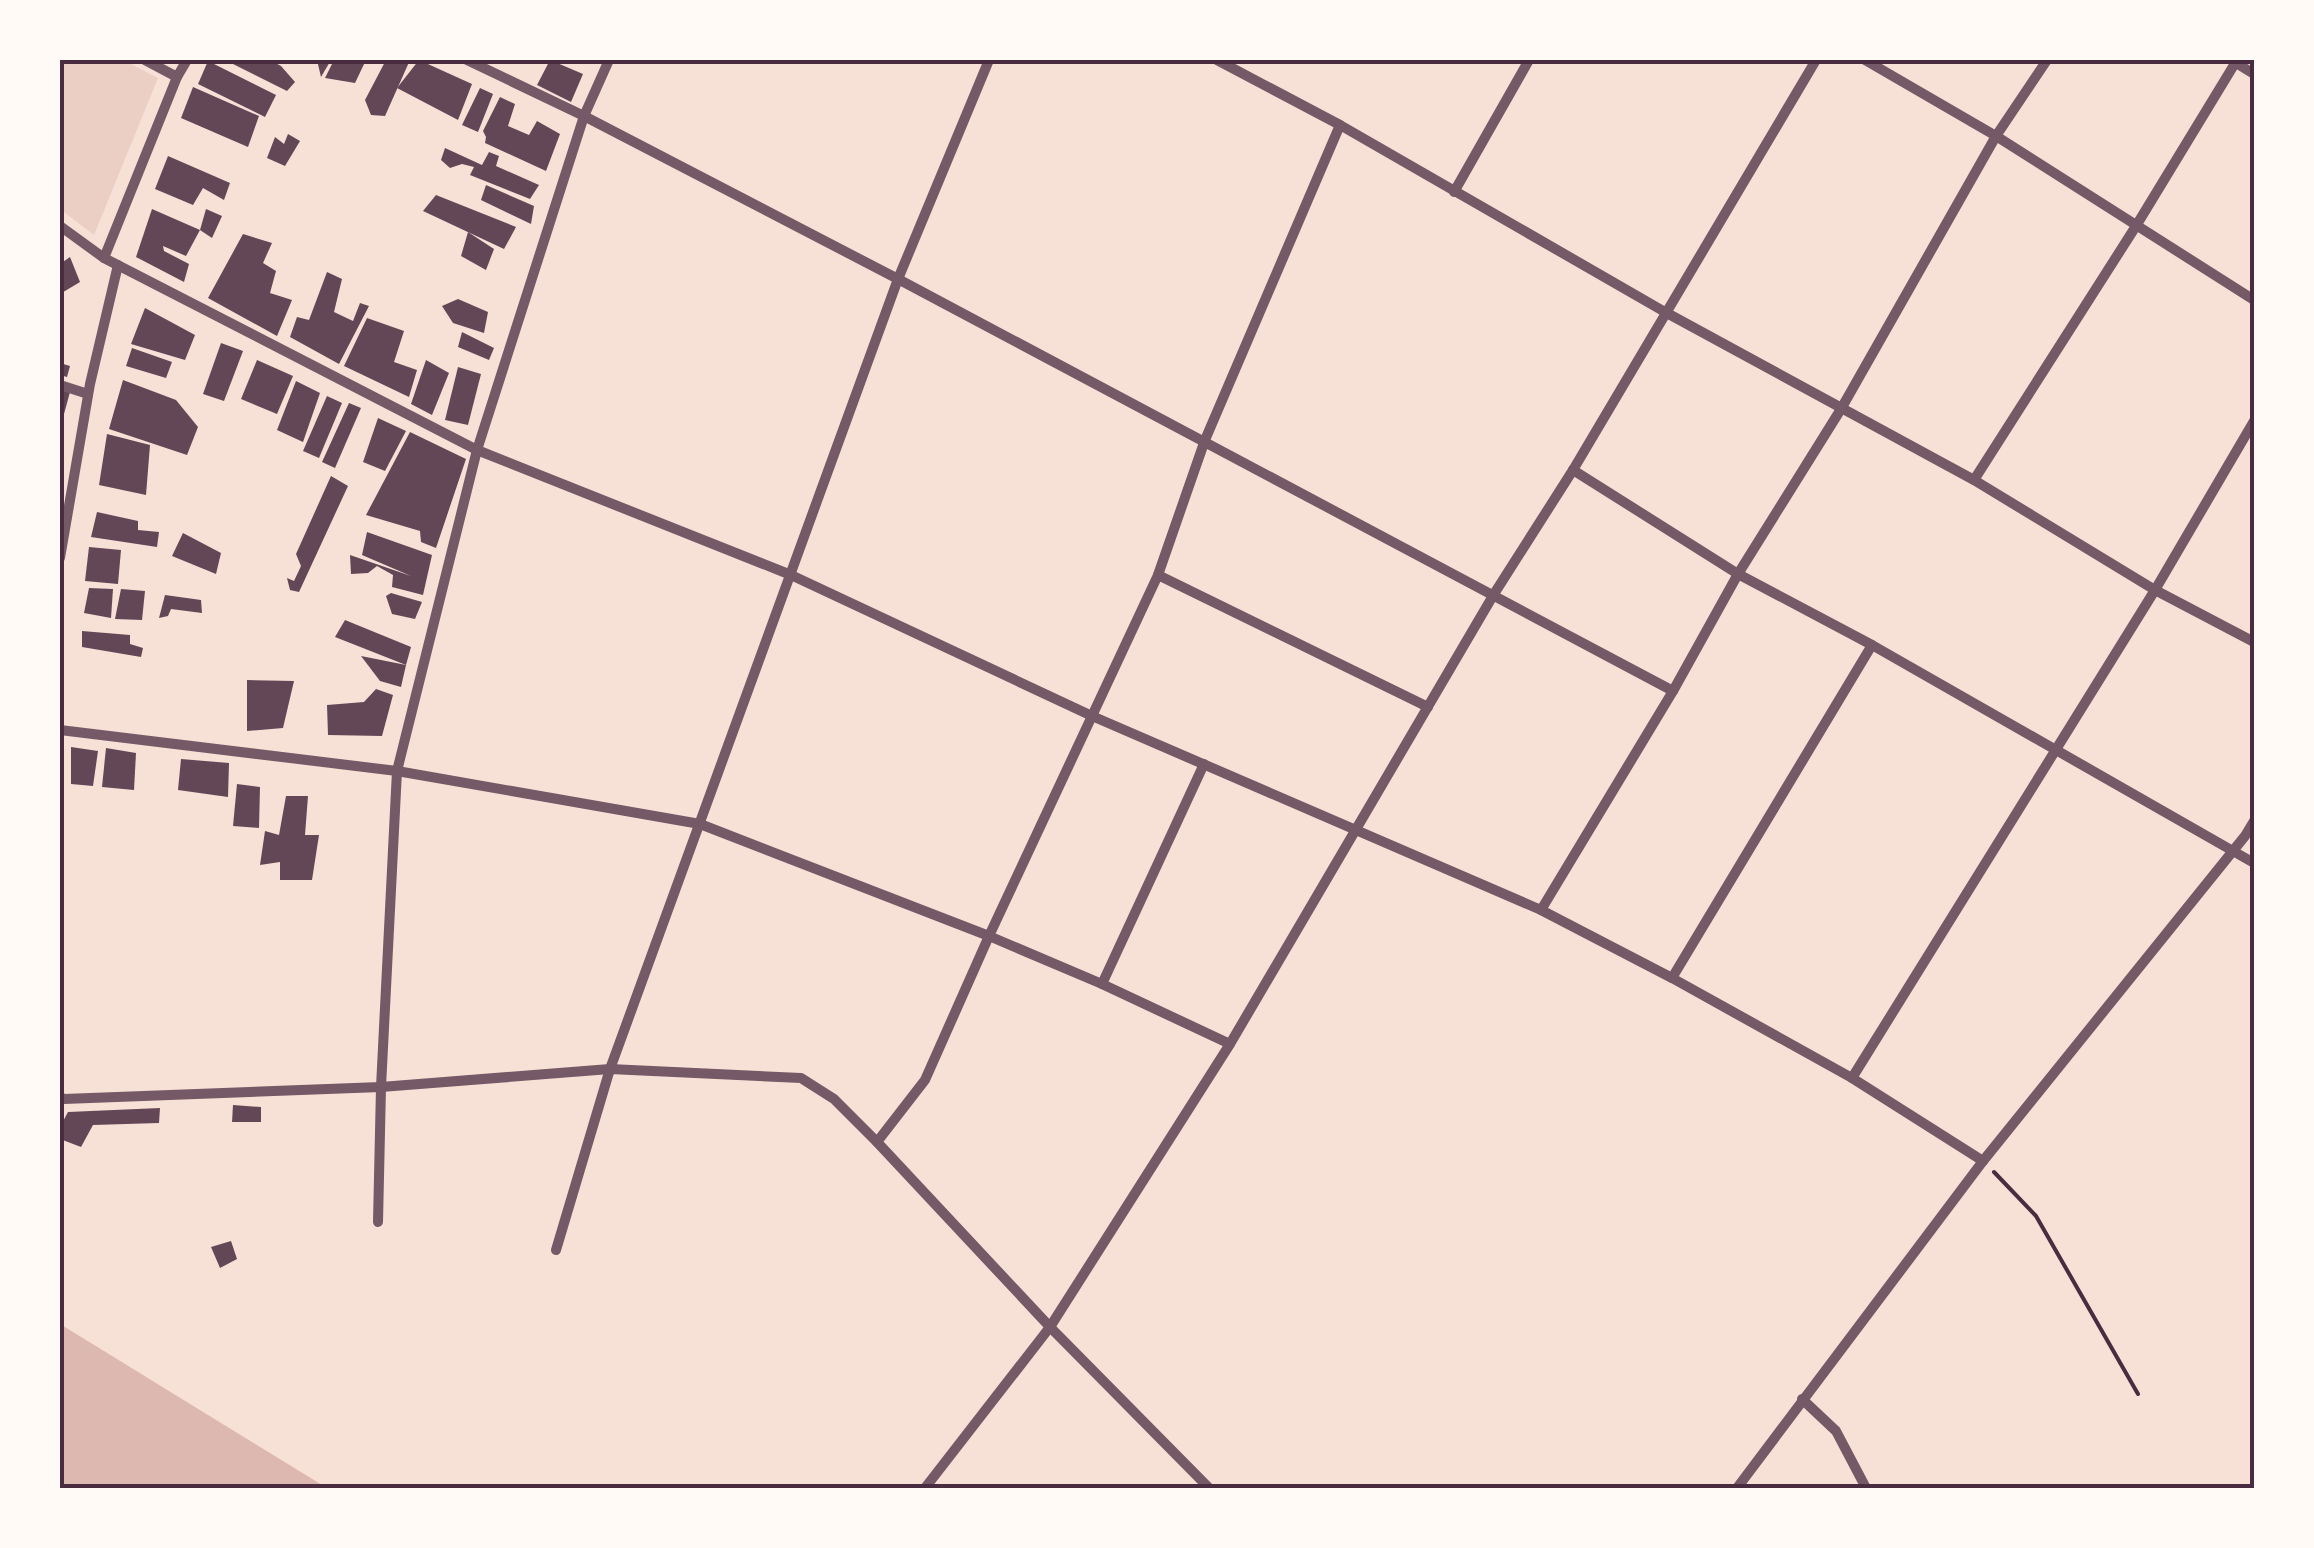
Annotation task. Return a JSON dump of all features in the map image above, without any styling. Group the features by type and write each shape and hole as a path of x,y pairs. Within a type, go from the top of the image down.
{"street":[{"path":"145,60 177,77"},
{"path":"104,258 186,60"},
{"path":"467,60 584,116 898,279 1672,690"},
{"path":"378,1222 397,770 477,450 584,116 609,60"},
{"path":"556,1250 610,1069 898,279 989,60"},
{"path":"1217,60 1340,125 1665,312 1974,480 2156,590 2254,642"},
{"path":"1454,192 1529,60"},
{"path":"925,1488 1050,1327 1230,1044 1494,594 1573,470 1816,60"},
{"path":"1865,60 1996,136 2254,300"},
{"path":"1541,910 1738,574 1841,409 1996,136 2046,60"},
{"path":"1974,480 2136,226 2235,61 2254,74"},
{"path":"877,1142 925,1080 1158,574 1205,440 1340,125"},
{"path":"60,226 104,258 477,450 791,574 1092,716 1541,910 1852,1078 1983,1161"},
{"path":"60,558 88,394 118,265"},
{"path":"60,385 88,394"},
{"path":"1852,1078 2156,590 2254,420"},
{"path":"1573,470 1738,574 1872,645 2254,862"},
{"path":"1158,574 1428,708"},
{"path":"1672,978 1872,645"},
{"path":"60,730 397,770 700,824 989,936 1230,1044"},
{"path":"1102,984 1204,764"},
{"path":"1737,1488 1983,1161 2254,821"},
{"path":"60,1097 381,1088 610,1069 801,1078 834,1099 877,1142 1050,1327 1209,1488"},
{"path":"1802,1399 1836,1431 1866,1488"}],"path":[{"path":"1983,1161 2036,1216 2138,1394"}],"shaded area":[{"path":"60,60 123,60 158,78 94,235 60,209"},
{"path":"60,1324 327,1488 60,1488"}],"building":[{"path":"225,60 270,60 295,82 287,91"},
{"path":"317,60 331,60 321,77"},
{"path":"334,60 366,60 355,83 325,78"},
{"path":"386,60 410,60 385,116 371,115 365,100"},
{"path":"419,60 472,84 458,120 397,88"},
{"path":"550,60 583,74 571,102 537,85"},
{"path":"208,61 276,95 265,117 198,84"},
{"path":"193,87 259,116 248,147 181,118"},
{"path":"480,88 493,94 478,132 462,125"},
{"path":"500,97 515,104 508,126 529,135 537,121 560,134 546,171 485,143 483,131"},
{"path":"288,134 300,141 285,166 267,158 275,137 284,144"},
{"path":"445,148 482,165 489,152 499,156 496,166 539,185 530,199 470,175 474,167 462,164 450,168 441,160"},
{"path":"168,156 230,183 224,200 203,188 193,205 155,189"},
{"path":"486,185 534,206 531,224 481,200"},
{"path":"436,195 516,227 504,249 423,211"},
{"path":"152,209 200,230 186,256 163,246 164,251 189,264 184,282 136,257"},
{"path":"206,209 222,216 212,238 200,230"},
{"path":"468,232 494,249 486,270 461,256"},
{"path":"243,234 272,243 263,263 276,271 270,293 292,300 277,336 208,298"},
{"path":"70,257 80,282 60,294 60,264"},
{"path":"327,272 342,279 334,312 353,321 360,303 369,306 339,364 290,337 297,317 309,320"},
{"path":"458,299 488,312 484,333 453,323 442,306"},
{"path":"145,308 195,335 185,360 131,344"},
{"path":"367,318 404,331 394,362 417,370 409,397 344,366"},
{"path":"462,332 494,348 489,360 458,347"},
{"path":"221,343 243,351 224,401 203,394"},
{"path":"132,348 172,362 166,378 126,366"},
{"path":"257,360 293,376 277,414 241,399"},
{"path":"426,360 449,373 432,415 411,404"},
{"path":"60,363 70,366 67,377 60,375"},
{"path":"458,367 481,374 468,425 445,420"},
{"path":"123,380 176,400 198,427 187,455 109,429"},
{"path":"296,381 320,393 303,442 277,430"},
{"path":"60,390 70,392 61,425 60,425"},
{"path":"327,396 342,403 319,458 303,451"},
{"path":"349,403 361,408 335,468 322,462"},
{"path":"378,418 406,431 385,471 363,462"},
{"path":"410,432 466,459 436,548 421,542 420,531 366,515"},
{"path":"107,434 150,445 146,495 99,485"},
{"path":"331,476 348,486 299,592 290,590 287,578 294,581 301,566 296,554"},
{"path":"97,512 138,521 138,530 159,532 157,547 91,537"},
{"path":"367,532 432,555 423,595 392,587 393,575 377,566 368,573 351,574 350,555 411,576 362,555"},
{"path":"183,533 221,553 216,574 172,556"},
{"path":"89,547 121,550 118,584 85,581"},
{"path":"89,588 113,589 111,618 84,613"},
{"path":"121,589 145,591 142,620 115,619"},
{"path":"391,593 422,602 415,619 392,614 386,596"},
{"path":"165,595 201,600 202,613 171,609 168,616 159,618"},
{"path":"345,620 411,647 406,665 335,637"},
{"path":"82,631 130,635 130,644 143,648 141,657 82,647"},
{"path":"361,656 406,665 401,687 380,681"},
{"path":"247,680 294,681 283,728 247,731"},
{"path":"376,689 393,695 382,736 328,735 327,705 364,702"},
{"path":"71,747 98,751 93,786 71,784"},
{"path":"106,748 136,753 134,790 102,787"},
{"path":"181,759 229,763 228,797 178,790"},
{"path":"237,784 260,787 259,828 233,826"},
{"path":"286,796 308,796 305,835 319,835 312,880 280,880 280,862 260,865 265,831 279,835"},
{"path":"233,1105 261,1107 261,1122 232,1122"},
{"path":"160,1108 159,1123 93,1125 81,1147 60,1139 60,1127 68,1112"},
{"path":"231,1241 237,1259 220,1268 211,1247"}]}
